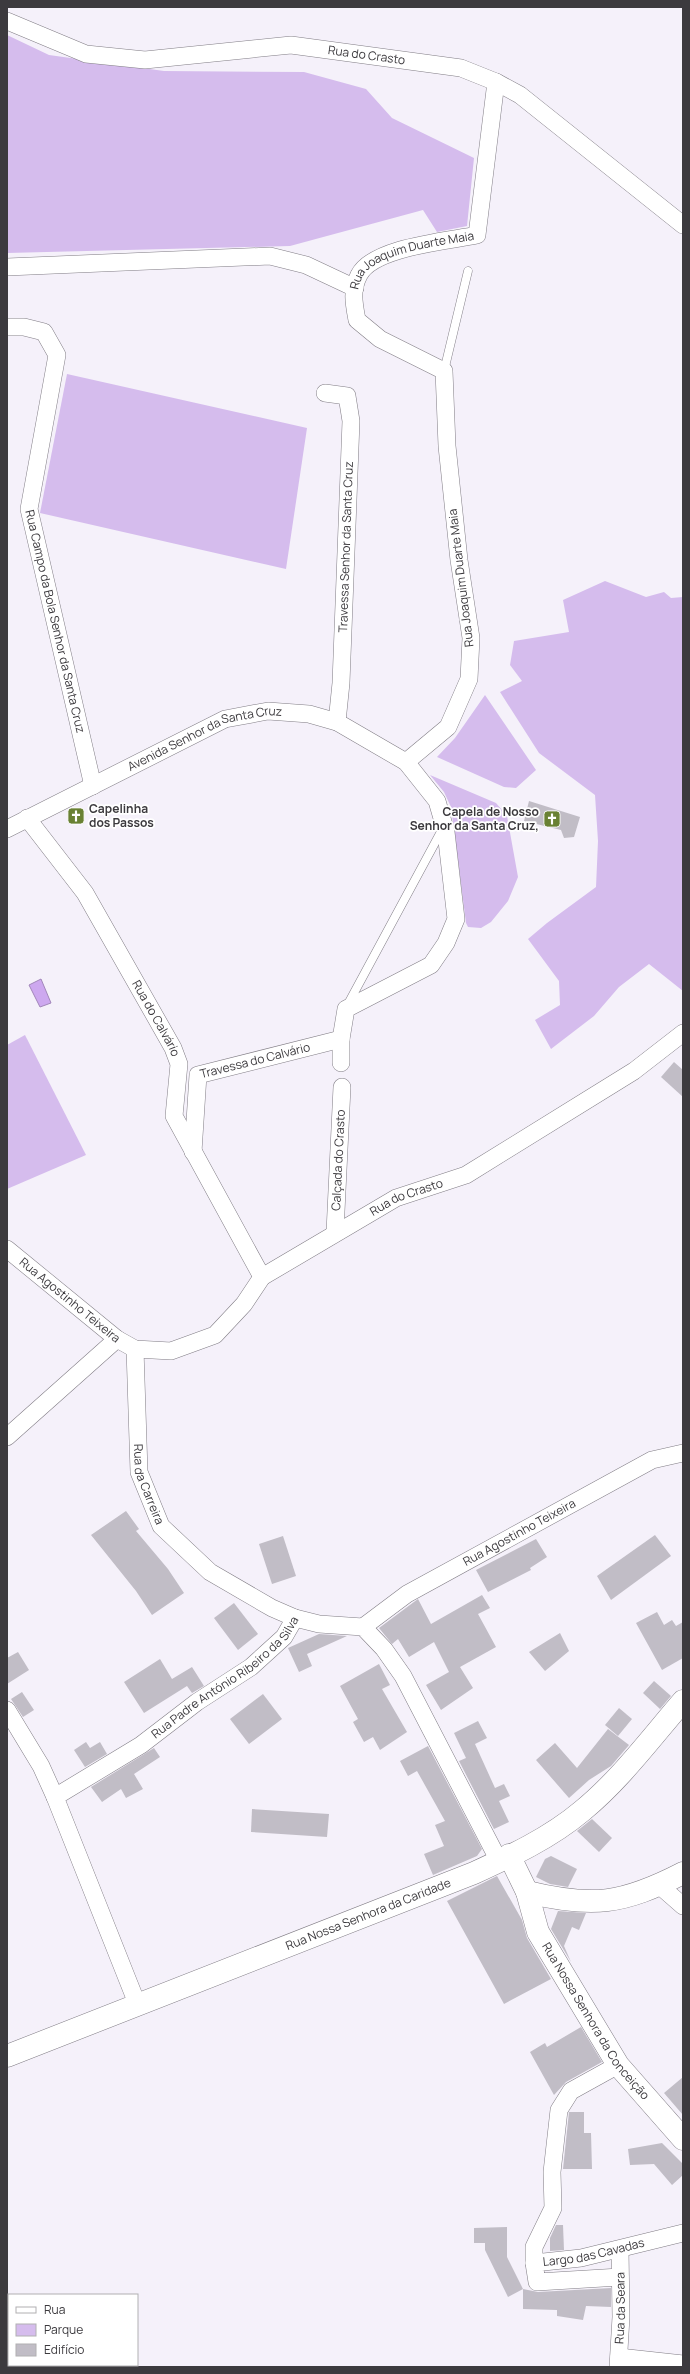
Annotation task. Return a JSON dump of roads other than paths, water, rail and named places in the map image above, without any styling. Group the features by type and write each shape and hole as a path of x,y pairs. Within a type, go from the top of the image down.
{"street":[{"name":"Rua do Crasto","path":"7,21 86,54 145,60 291,45 461,68 496,82 520,95 683,225"},
{"name":"Rua Joaquim Duarte Maia","path":"406,762 448,727 469,679 471,638 459,560 447,446 444,371 380,338 357,320 353,295 359,274 372,261 401,250 477,235 496,82"},
{"path":"7,267 270,256 306,265 355,288"},
{"name":"Rua Campo da Bola Senhor da Santa Cruz","path":"7,327 24,327 44,332 56,355 29,508 93,786"},
{"name":"Travessa Senhor da Santa Cruz","path":"325,393 347,396 351,421 341,683 337,722"},
{"name":"Avenida Senhor da Santa Cruz","path":"7,829 225,719 268,712 309,714 337,722 406,762"},
{"path":"341,1063 341,1039 346,1009 431,965 446,943 456,919 444,825 437,801 406,762"},
{"name":"Rua do Calvário","path":"28,818 85,893 173,1048 179,1064 174,1116 262,1277"},
{"name":"Rua do Crasto","path":"135,1350 171,1351 215,1335 244,1304 262,1277 335,1232 396,1198 466,1174 634,1071 683,1033"},
{"name":"Travessa do Calvário","path":"193,1152 198,1075 341,1039"},
{"name":"Calçada do Crasto","path":"335,1232 342,1087"},
{"name":"Rua Agostinho Teixeira","path":"7,1249 118,1339 135,1350"},
{"path":"7,1436 118,1339"},
{"name":"Rua da Carreira","path":"135,1350 139,1472 161,1526 210,1572 272,1608 295,1618"},
{"name":"Rua Agostinho Teixeira","path":"363,1627 407,1594 652,1460 683,1453"},
{"name":"Rua Padre António Ribeiro da Silva","path":"54,1797 141,1745 197,1702 251,1667 284,1637 295,1618 319,1624 363,1627"},
{"path":"363,1627 384,1649 403,1676 504,1858"},
{"name":"Rua Nossa Senhora da Caridade","path":"7,2056 138,2006 504,1858 534,1844 582,1812 611,1784 683,1701"},
{"path":"7,1710 41,1766 138,2006"},
{"name":"Rua Nossa Senhora da Conceição","path":"504,1858 528,1892 538,1932 618,2065 683,2139"},
{"path":"528,1892 585,1903 614,1900 646,1891 683,1873"},
{"path":"659,1885 683,1906"},
{"path":"534,2263 534,2247 553,2208 552,2172 559,2110 571,2091 618,2065"},
{"name":"Largo das Cavadas","path":"620,2277 537,2282 534,2263 581,2258 683,2233"},
{"name":"Rua da Seara","path":"618,2362 621,2317 620,2249"},
{"path":"618,2362 683,2364"}],"lane":[{"name":"Rua Joaquim Duarte Maia","path":"444,371 468,271"},
{"path":"346,1009 444,825"}],"place":[{"name":"Capelinha dos Passos","path":"76,816"},
{"name":"Capela de Nosso Senhor da Santa Cruz,","path":"552,819"}]}
